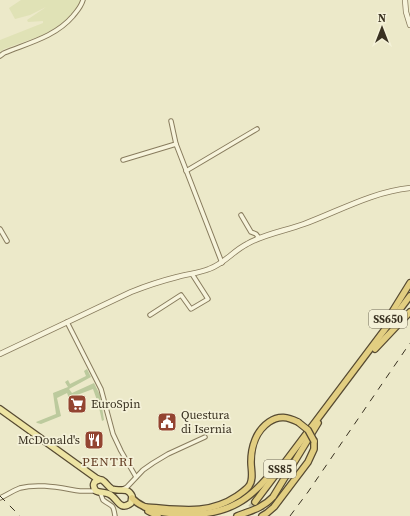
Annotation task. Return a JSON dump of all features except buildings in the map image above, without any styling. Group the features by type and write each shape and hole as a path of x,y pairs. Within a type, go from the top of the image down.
{"highway":[{"name":"SS650","path":"366,355 410,283"},
{"path":"237,516 260,507 273,497 323,412 410,296"},
{"name":"SS650","path":"354,370 362,365 378,344 410,312"},
{"name":"SS85","path":"255,502 323,412"},
{"path":"145,507 196,511 224,504 232,499 249,486 252,480 252,449 257,434 270,422 277,418 286,417 298,422 308,430 314,441 314,449 308,462 283,496 267,513 262,516"},
{"path":"131,498 145,507 166,514 184,516 204,515 227,509 239,503 262,484 292,446 305,436"},
{"path":"131,498 139,506 158,516"}],"main road":[{"path":"0,409 92,475 96,486 109,494 118,504 127,506 131,498 128,491 114,489 104,482 96,486"}],"street":[{"path":"0,56 47,36 59,29 81,6 83,0"},
{"path":"405,0 406,12 410,25"},
{"path":"171,121 176,144 222,262"},
{"path":"186,170 257,129"},
{"path":"123,160 176,144"},
{"path":"0,354 151,284 209,269 222,262 247,243 259,238 304,225 385,192 410,188"},
{"path":"241,215 252,232 259,238"},
{"path":"0,230 7,241"},
{"path":"150,315 181,295 191,309 208,299 192,274"},
{"path":"67,322 99,384 113,434 136,477"},
{"path":"122,490 144,470 159,459 205,437"},
{"path":"130,484 129,488 131,498"},
{"path":"0,498 26,487 41,486 86,491 96,486 103,500 112,505 115,516"},
{"path":"107,503 106,498 109,494"}],"green space":[{"path":"21,0 82,0 76,11 57,27 43,35 4,49 0,52 0,40 43,23 43,21 28,22 27,20 46,7 30,15 15,19 9,8"},
{"path":"87,369 91,377 69,389 72,393 94,383 100,395 104,420 102,421 93,389 69,398 67,393 57,398 61,416 41,424 37,423 36,422 56,414 53,393 68,387 65,382 68,380 70,384 86,376 84,371"}],"tunnel":[{"path":"245,514 255,502"}],"railway":[{"path":"290,516 410,343"},
{"path":"0,496 20,516"}],"place":[{"name":"EuroSpin","path":"77,404"},
{"name":"Questura di Isernia","path":"167,422"},
{"name":"McDonald's","path":"94,440"}],"district":[{"name":"PENTRI","path":"108,461"}]}
